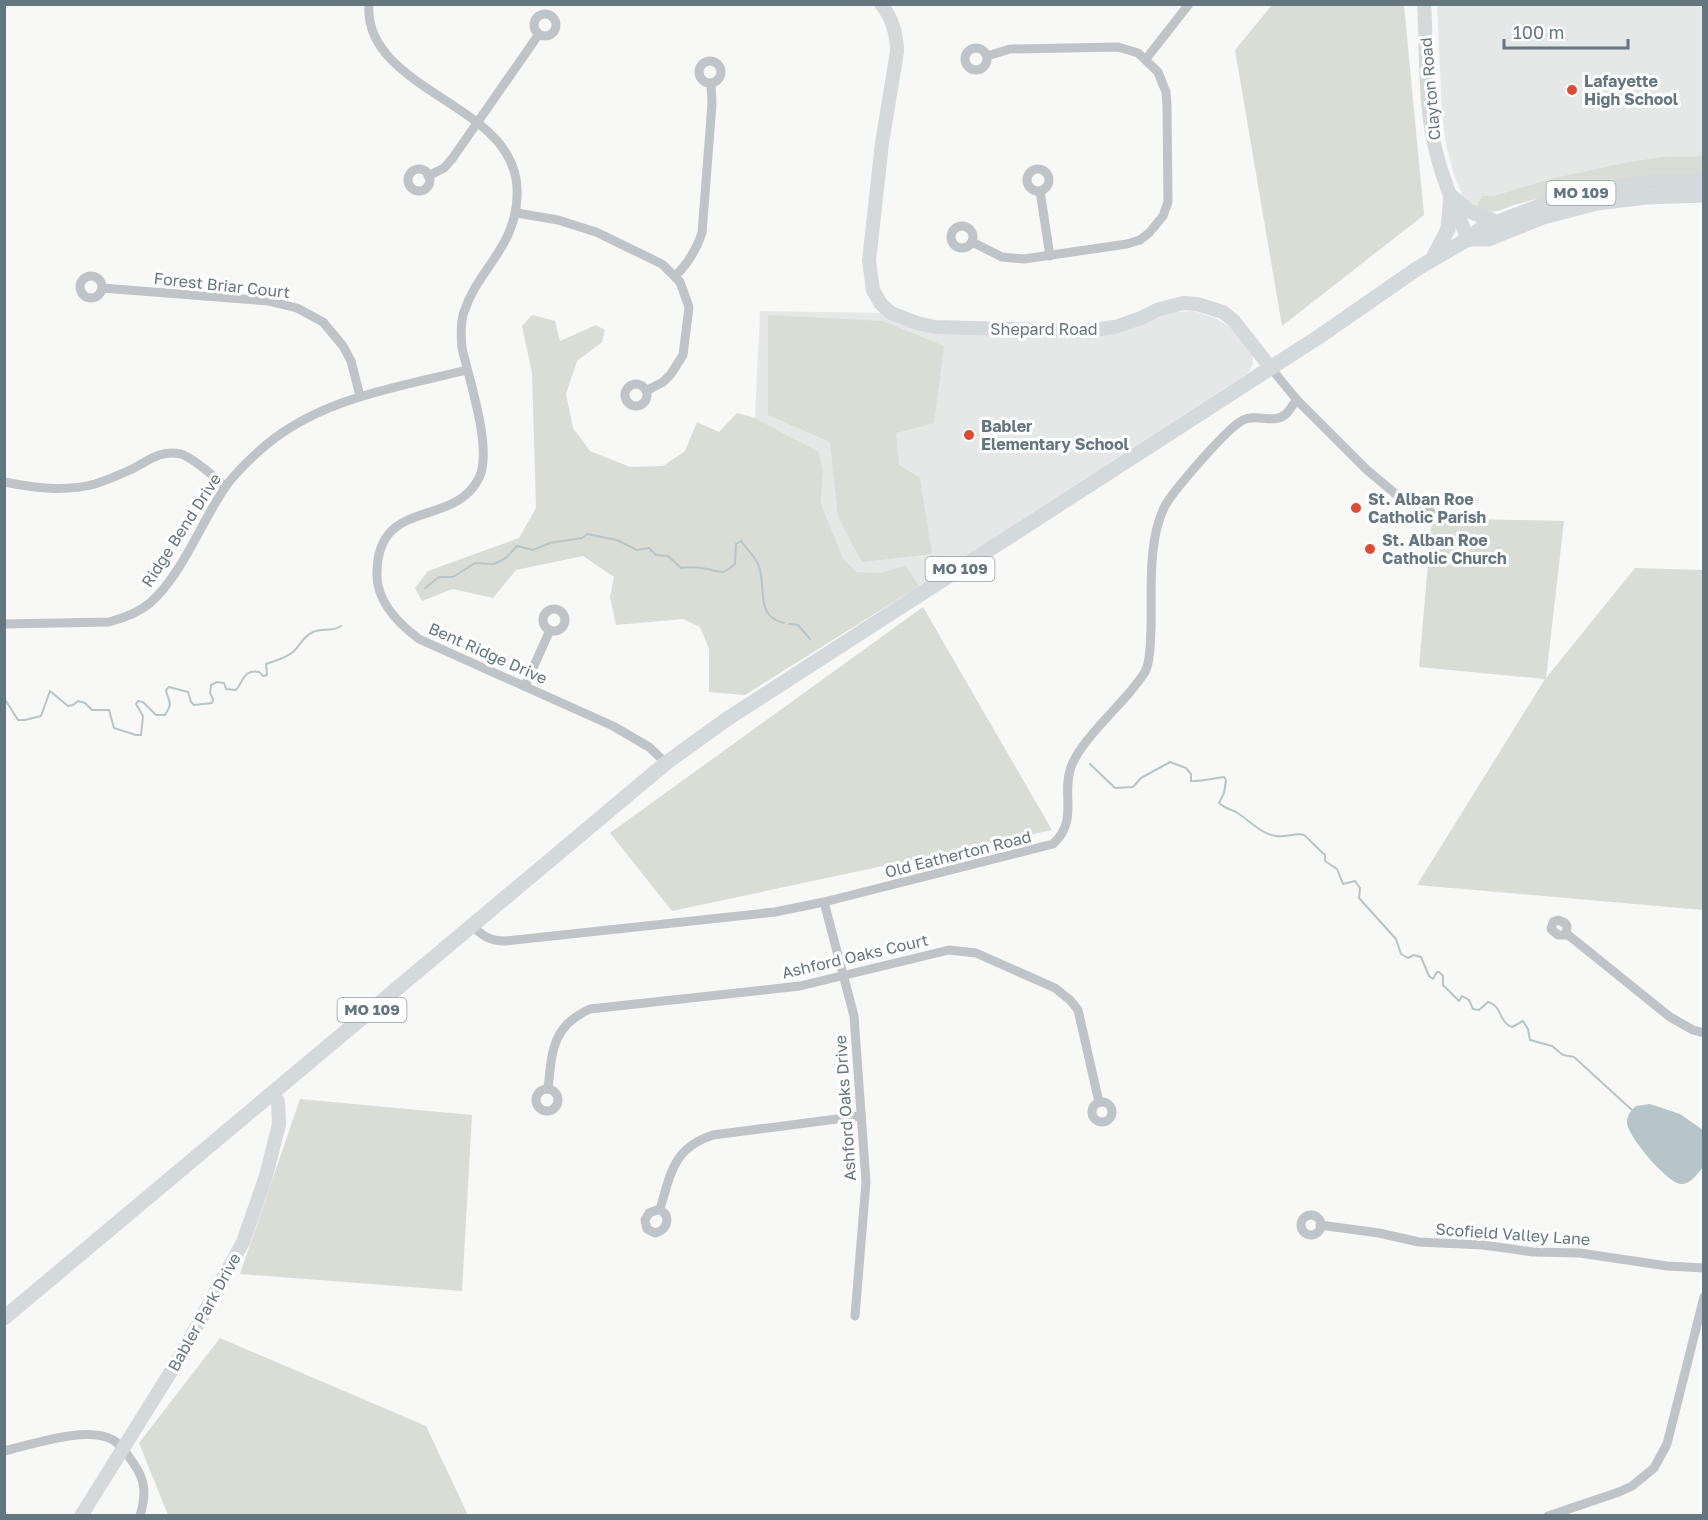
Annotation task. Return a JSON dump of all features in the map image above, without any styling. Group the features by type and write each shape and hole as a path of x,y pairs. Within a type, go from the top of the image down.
{"main road":[{"name":"MO 109","path":"4,1318 666,762 766,693 1320,336 1482,228 1563,197 1651,182 1704,181"},
{"name":"MO 109","path":"1468,239 1488,238 1543,217 1598,203 1646,197 1704,195"},
{"path":"1451,196 1469,212 1497,222"},
{"path":"1434,258 1448,229 1451,196"}],"street":[{"name":"Bent Ridge Drive","path":"369,4 372,33 393,63 478,123 497,140 514,169 518,189 517,213 512,231 468,300 463,314 461,337 485,454 480,477 460,500 450,506 417,515 402,522 392,531 378,556 378,585 392,615 405,629 419,639 630,735 649,747 666,762"},
{"name":"Shepard Road","path":"881,4 893,24 897,52 882,143 869,261 873,290 885,309 901,318 935,327 1083,332 1115,327 1141,318 1157,309 1183,303 1197,304 1222,312 1234,321 1297,400 1355,459 1385,485 1431,512"},
{"path":"1146,59 1189,4"},
{"name":"Clayton Road","path":"1424,4 1432,132 1439,164 1468,239"},
{"path":"428,176 444,168 539,34"},
{"path":"972,242 990,252 1011,258 1032,259 1135,242 1149,233 1163,216 1169,194 1166,92 1158,72 1146,59 1128,49 1109,47 1010,49 987,56"},
{"path":"675,276 697,248 702,233 712,104 711,83"},
{"path":"1040,191 1050,256"},
{"path":"517,213 558,220 596,232 662,264 675,276 689,307 685,348 671,374 663,382 646,391"},
{"name":"Forest Briar Court","path":"102,288 268,301 297,308 323,322 343,346 351,361 360,396"},
{"name":"Ridge Bend Drive","path":"4,624 109,622 139,611 150,603 169,581 225,486 272,440 328,407 360,396 467,370"},
{"name":"Old Eatherton Road","path":"472,926 493,941 505,941 775,912 1047,848 1060,838 1067,822 1069,779 1076,758 1146,670 1150,649 1154,543 1160,518 1166,505 1201,461 1240,421 1251,417 1275,420 1285,415 1297,400"},
{"path":"4,482 48,489 93,484 113,478 152,457 165,453 188,457 225,486"},
{"path":"525,686 550,630"},
{"name":"Ashford Oaks Drive","path":"824,902 854,1016 866,1182 855,1316"},
{"path":"1567,934 1670,1017 1693,1030 1704,1033"},
{"name":"Ashford Oaks Court","path":"548,1089 551,1054 558,1035 572,1018 590,1009 800,986 949,950 964,950 976,953 1055,988 1070,1000 1078,1010 1099,1102"},
{"name":"Babler Park Drive","path":"81,1515 180,1357 243,1242 266,1176 279,1124 278,1102 272,1093"},
{"path":"660,1209 672,1168 677,1159 683,1151 700,1139 713,1135 860,1116"},
{"name":"Scofield Valley Lane","path":"1320,1225 1378,1233 1419,1242 1580,1253 1667,1266 1704,1268"},
{"path":"1548,1515 1632,1486 1654,1468 1667,1444 1704,1297"},
{"path":"4,1451 75,1435 112,1439 123,1449 143,1478 146,1491 140,1515"}],"shaded area":[{"path":"1272,5 1404,5 1424,215 1282,326 1235,50"},
{"name":"Lafayette High School","path":"1437,5 1703,5 1703,156 1662,157 1549,179 1494,196 1482,196 1475,210 1465,201 1454,175 1446,144 1442,112"},
{"path":"1703,156 1703,177 1574,189 1498,211 1475,210 1482,196 1494,196 1549,179 1662,157"},
{"name":"Babler Elementary School","path":"760,311 882,313 892,319 1070,335 1176,312 1194,311 1215,318 1230,327 1252,353 1253,363 1248,373 919,586 906,565 880,573 857,572 843,558 821,504 823,471 819,452 755,418"},
{"path":"532,315 555,321 560,341 596,325 605,330 602,342 577,361 566,394 573,428 590,451 630,467 663,466 685,451 697,422 719,432 737,413 755,418 819,452 823,471 821,504 843,558 857,572 880,573 906,565 919,586 745,695 709,692 709,649 700,627 683,619 616,625 610,597 614,577 583,556 516,570 493,598 453,589 422,601 415,588 428,571 519,538 536,508 532,373 522,326"},
{"path":"768,315 883,321 944,346 934,423 896,433 899,465 920,478 932,554 862,562 838,517 830,442 768,415"},
{"path":"1432,518 1564,521 1546,678 1635,568 1703,570 1703,910 1417,885 1545,679 1419,667"},
{"path":"923,607 1052,830 672,911 610,833"},
{"path":"300,1099 472,1115 462,1291 240,1274"},
{"path":"1650,1104 1680,1114 1703,1130 1703,1167 1688,1182 1682,1184 1667,1176 1633,1137 1627,1122 1629,1115 1636,1106"},
{"path":"220,1338 426,1426 468,1515 168,1515 139,1443"}],"waterway":[{"path":"425,588 439,577 453,577 475,563 494,564 506,558 517,546 533,550 550,543 582,538 587,534 617,540 637,550 649,548 656,555 668,556 681,568 719,572 728,570 735,564 736,544 741,541 758,564 763,599 768,614 784,623"},
{"path":"789,624 798,625 810,639"},
{"path":"4,698 18,720 25,720 41,716 50,691 68,706 78,701 85,703 92,710 109,710 114,728 141,735 143,716 136,704 138,701 143,702 156,715 165,715 170,704 166,690 169,687 188,692 194,705 212,703 211,685 217,682 224,683 226,689 236,690 250,672 267,675 266,664 290,654 309,634 341,626"},
{"path":"1090,764 1115,788 1133,787 1141,778 1170,762 1186,768 1191,774 1191,781 1224,777 1226,780 1224,793 1219,803 1271,835 1301,834 1306,836 1325,855 1325,861 1337,869 1343,884 1355,881 1360,888 1359,898 1396,939 1401,954 1408,958 1414,955 1421,957 1429,976 1433,979 1439,972 1443,976 1443,985 1459,1001 1462,996 1469,1000 1473,1009 1479,1010 1488,1002 1496,1007 1508,1025 1512,1027 1523,1021 1528,1029 1530,1040 1552,1046 1563,1055 1574,1057 1632,1110"}],"place":[{"name":"Lafayette High School","path":"1572,90"},
{"name":"Babler Elementary School","path":"969,435"},
{"name":"St. Alban Roe Catholic Parish","path":"1356,508"},
{"name":"St. Alban Roe Catholic Church","path":"1370,549"}]}
